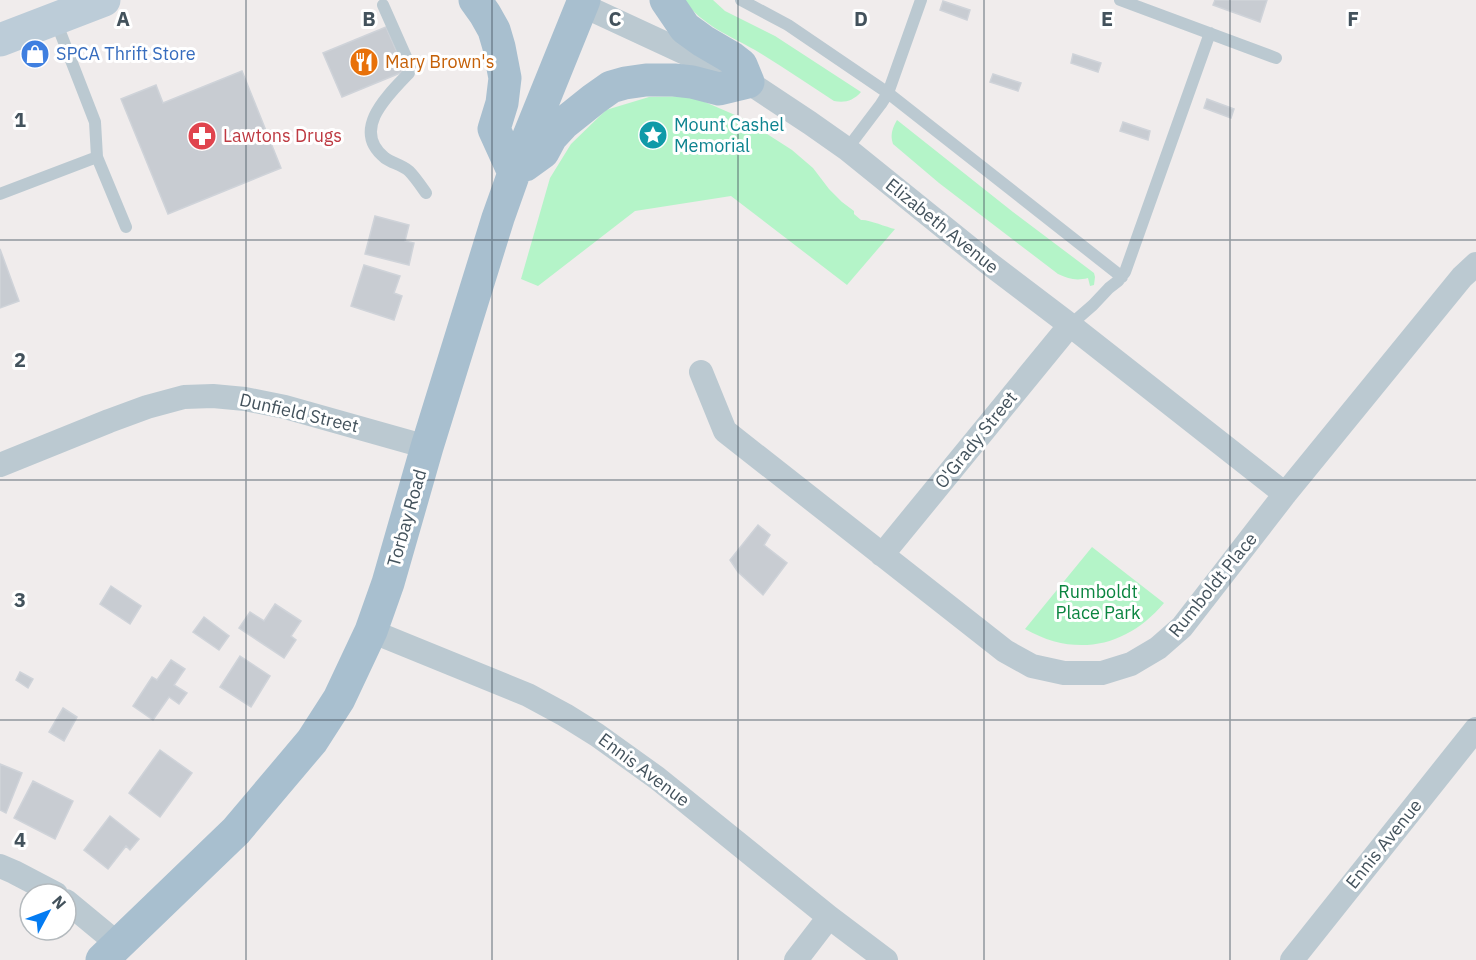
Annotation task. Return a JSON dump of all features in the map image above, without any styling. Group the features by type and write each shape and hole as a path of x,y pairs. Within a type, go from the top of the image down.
{"main road":[{"path":"0,40 104,0"},
{"path":"475,0 494,30 499,47 505,78 502,103 494,129 514,173 543,152 551,136 564,123 611,87 646,80 674,80 719,88 748,82 741,65 686,28 666,0"},
{"name":"Torbay Road","path":"110,952 236,831 312,741 339,699 371,631 388,583 427,447 498,218 580,2"}],"street":[{"name":"Elizabeth Avenue","path":"580,2 748,82 810,123 847,149 987,262 1286,495"},
{"name":"Rumboldt Place","path":"701,372 725,431 1005,651 1032,666 1064,673 1102,673 1131,664 1158,648 1182,627 1462,277 1476,264"},
{"name":"O'Grady Street","path":"882,555 1070,325"},
{"name":"Dunfield Street","path":"0,465 109,421 184,397 213,396 285,406 427,447"},
{"name":"Ennis Avenue","path":"371,631 528,695 565,714 657,778 829,917 886,960"},
{"name":"Ennis Avenue","path":"1292,960 1476,729"},
{"path":"0,866 33,882"},
{"path":"78,915 110,952"},
{"path":"796,960 829,917"}],"lane":[{"path":"741,0 788,25 888,93 1122,277"},
{"path":"847,149 888,93 921,0"},
{"path":"1120,0 1276,58"},
{"path":"383,5 410,66 409,73 376,112 370,130 374,146 391,162 408,170 426,193"},
{"path":"55,18 95,122 97,157 126,227"},
{"path":"1070,325 1122,277 1127,267 1210,33"},
{"path":"0,194 97,157"}],"green space":[{"path":"684,0 713,0 725,11 775,36 861,92 849,101 834,101 765,56 708,23"},
{"path":"691,96 742,118 792,150 813,168 829,189 861,220 895,229 847,285 731,196 635,211 538,286 521,279 550,178 571,144 606,110 649,97"},
{"path":"897,120 1094,273 1094,285 1090,286 1088,278 1073,279 1058,274 939,183 893,144 892,132"},
{"name":"Rumboldt Place Park","path":"1092,547 1164,603 1134,630 1100,643 1082,645 1063,643 1044,638 1025,629"}],"building":[{"path":"1215,0 1267,0 1260,22 1213,5"},
{"path":"943,1 970,10 967,20 940,10"},
{"name":"Mary Brown's","path":"386,27 405,71 342,97 323,53"},
{"path":"1073,54 1101,63 1098,72 1071,63"},
{"name":"Lawtons Drugs","path":"242,71 281,168 168,214 121,99 156,85 163,103"},
{"path":"993,74 1021,83 1018,91 990,82"},
{"path":"1207,99 1234,109 1231,118 1204,108"},
{"path":"1123,122 1150,131 1148,140 1120,131"},
{"path":"375,216 409,225 405,241 414,243 409,265 365,254"},
{"path":"0,249 19,301 0,308"},
{"path":"364,265 400,276 394,293 402,296 394,320 351,306"},
{"path":"758,525 770,535 764,545 787,563 763,595 738,572 730,560"},
{"path":"111,586 141,606 130,624 100,604"},
{"path":"275,604 301,621 291,636 296,640 284,658 239,628 250,612 264,621"},
{"path":"204,617 229,636 219,650 193,632"},
{"path":"240,656 270,676 251,707 220,687"},
{"path":"171,660 185,669 174,685 187,693 179,704 169,697 153,720 133,706 152,677 157,680"},
{"path":"20,672 33,679 28,688 16,680"},
{"path":"63,708 77,717 64,741 49,732"},
{"path":"160,750 192,773 160,817 129,793"},
{"path":"0,764 22,773 6,813 0,810"},
{"path":"33,781 73,801 55,839 14,818"},
{"path":"110,816 139,839 130,850 126,846 108,869 84,850"}],"place":[{"name":"SPCA Thrift Store","path":"35,54"},
{"name":"Mary Brown's","path":"364,62"},
{"name":"Mount Cashel Memorial","path":"653,135"},
{"name":"Lawtons Drugs","path":"202,136"}]}
